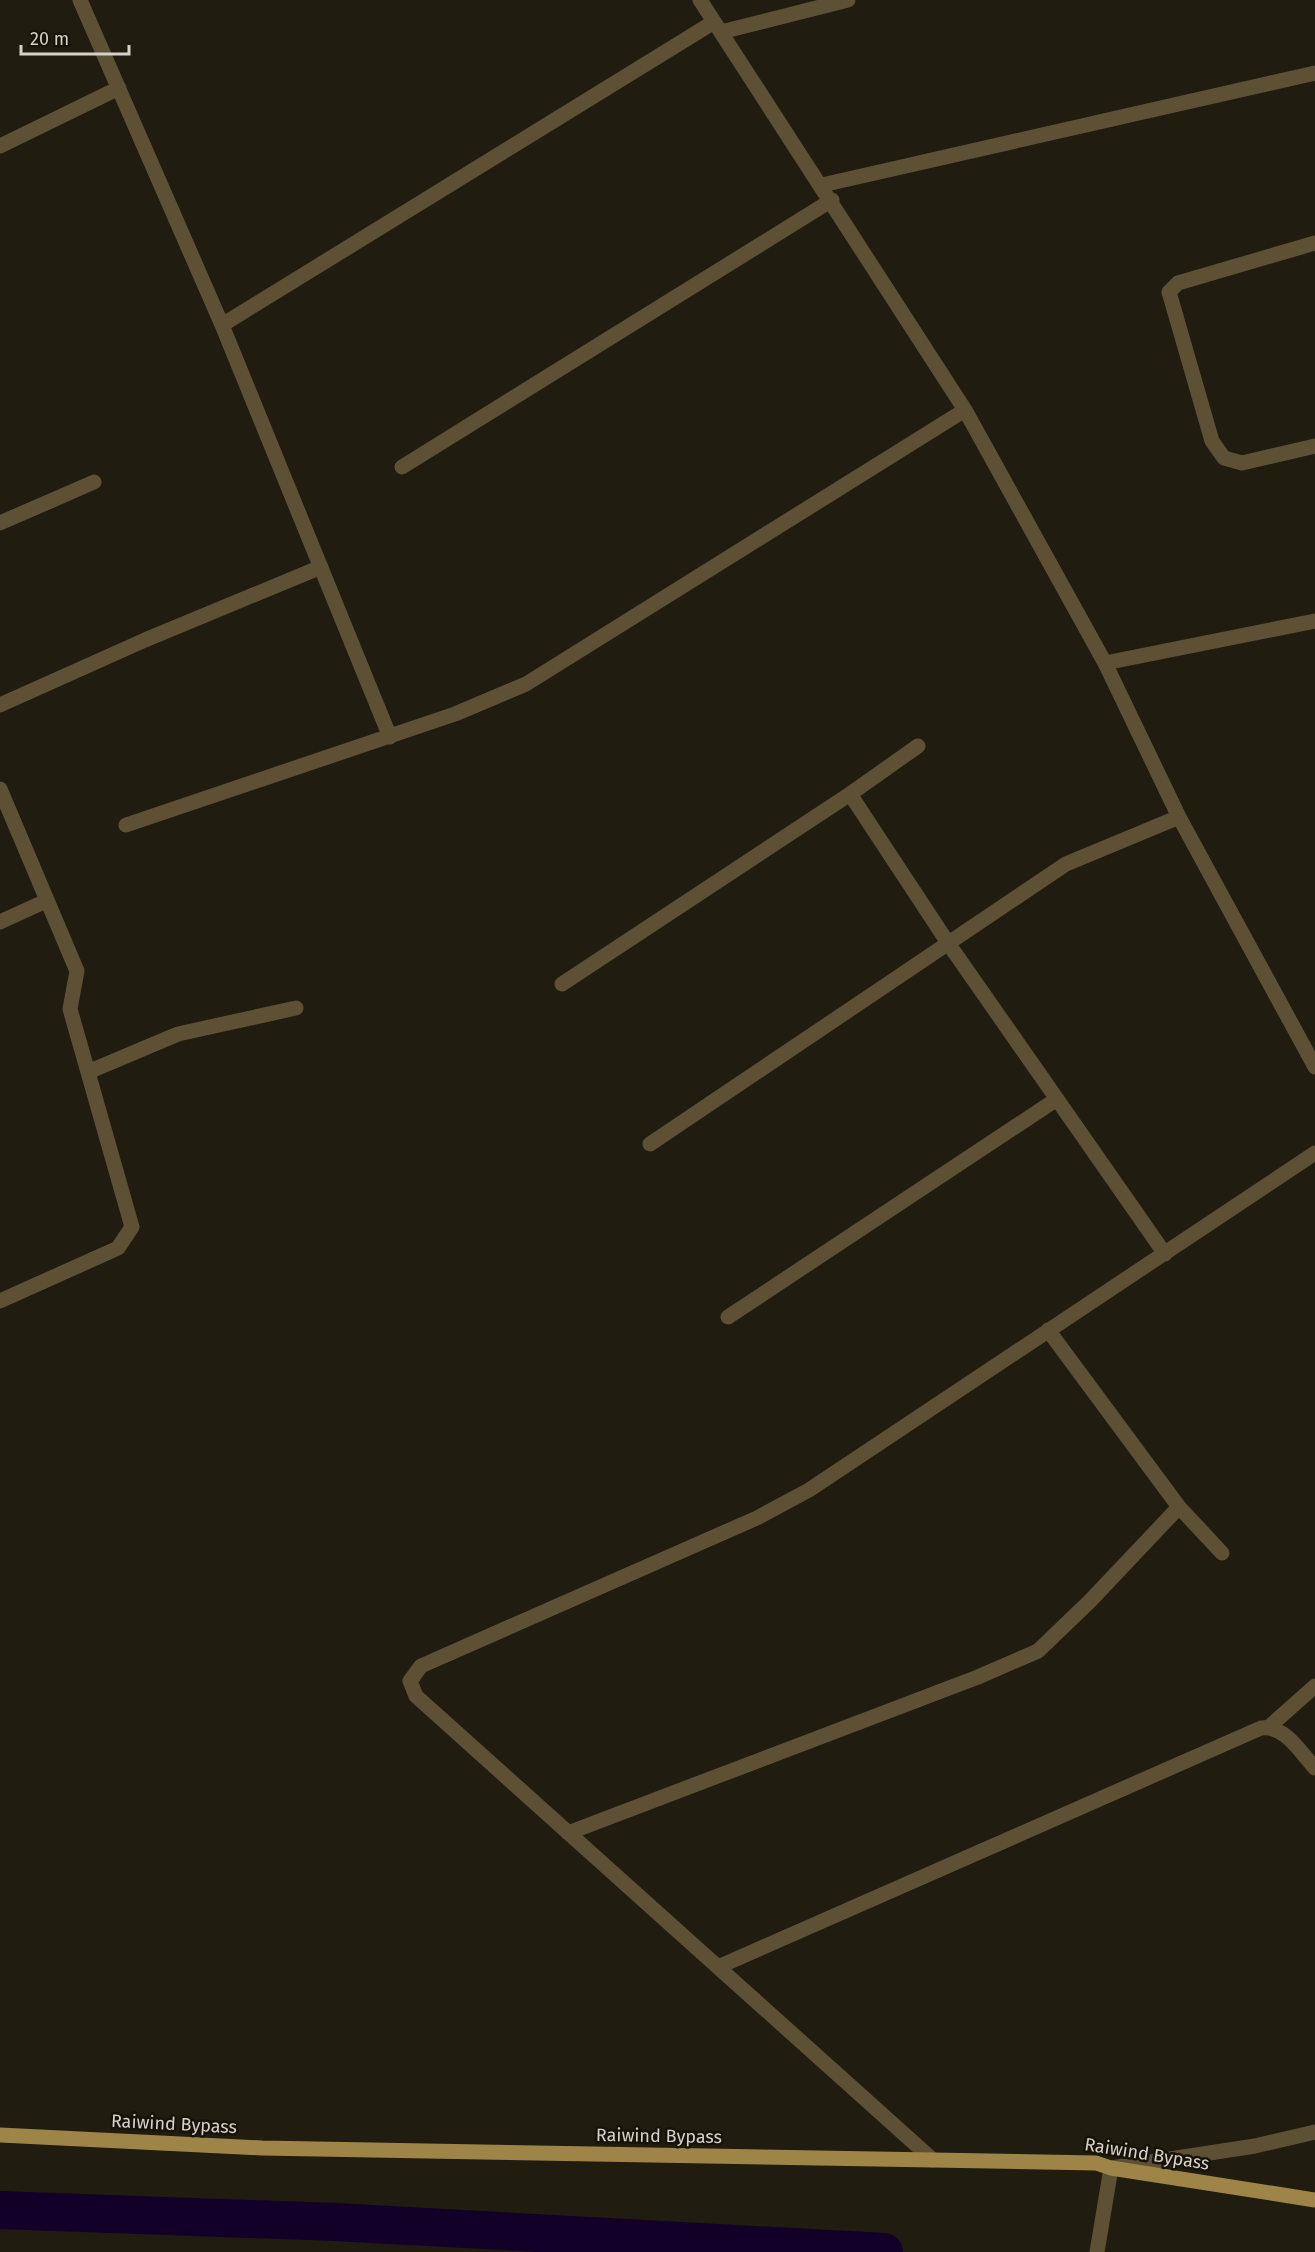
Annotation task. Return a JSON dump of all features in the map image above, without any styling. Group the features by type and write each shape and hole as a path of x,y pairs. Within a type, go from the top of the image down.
{"main road":[{"name":"Raiwind Bypass","path":"0,2135 262,2148 1096,2163 1111,2168 1315,2200"}],"street":[{"path":"80,0 222,325 390,737"},
{"path":"700,0 832,200 965,410 1105,663 1179,817 1315,1067"},
{"path":"222,325 717,27 848,0"},
{"path":"822,185 1315,73"},
{"path":"0,146 119,88"},
{"path":"402,467 832,200"},
{"path":"1315,243 1178,283 1169,292 1212,441 1224,458 1242,463 1315,446"},
{"path":"126,825 390,737 454,714 526,684 965,410"},
{"path":"0,523 94,482"},
{"path":"0,705 145,640 321,567"},
{"path":"1105,663 1315,621"},
{"path":"562,984 850,794 918,746"},
{"path":"0,789 77,971 70,1009 132,1227 118,1248 0,1301"},
{"path":"850,794 948,943 1165,1254"},
{"path":"650,1144 1066,864 1179,817"},
{"path":"0,922 46,901"},
{"path":"88,1072 178,1034 296,1008"},
{"path":"728,1317 1057,1099"},
{"path":"933,2160 416,1696 410,1681 421,1666 757,1518 809,1491 1315,1153"},
{"path":"1048,1330 1179,1507 1222,1553"},
{"path":"568,1833 978,1677 1038,1651 1090,1601 1179,1507"},
{"path":"718,1967 1270,1726 1315,1686"},
{"path":"1270,1726 1280,1730 1315,1768"},
{"path":"1097,2252 1111,2168 1255,2146 1315,2132"}],"waterway":[{"path":"0,2210 335,2222 884,2252"}]}
